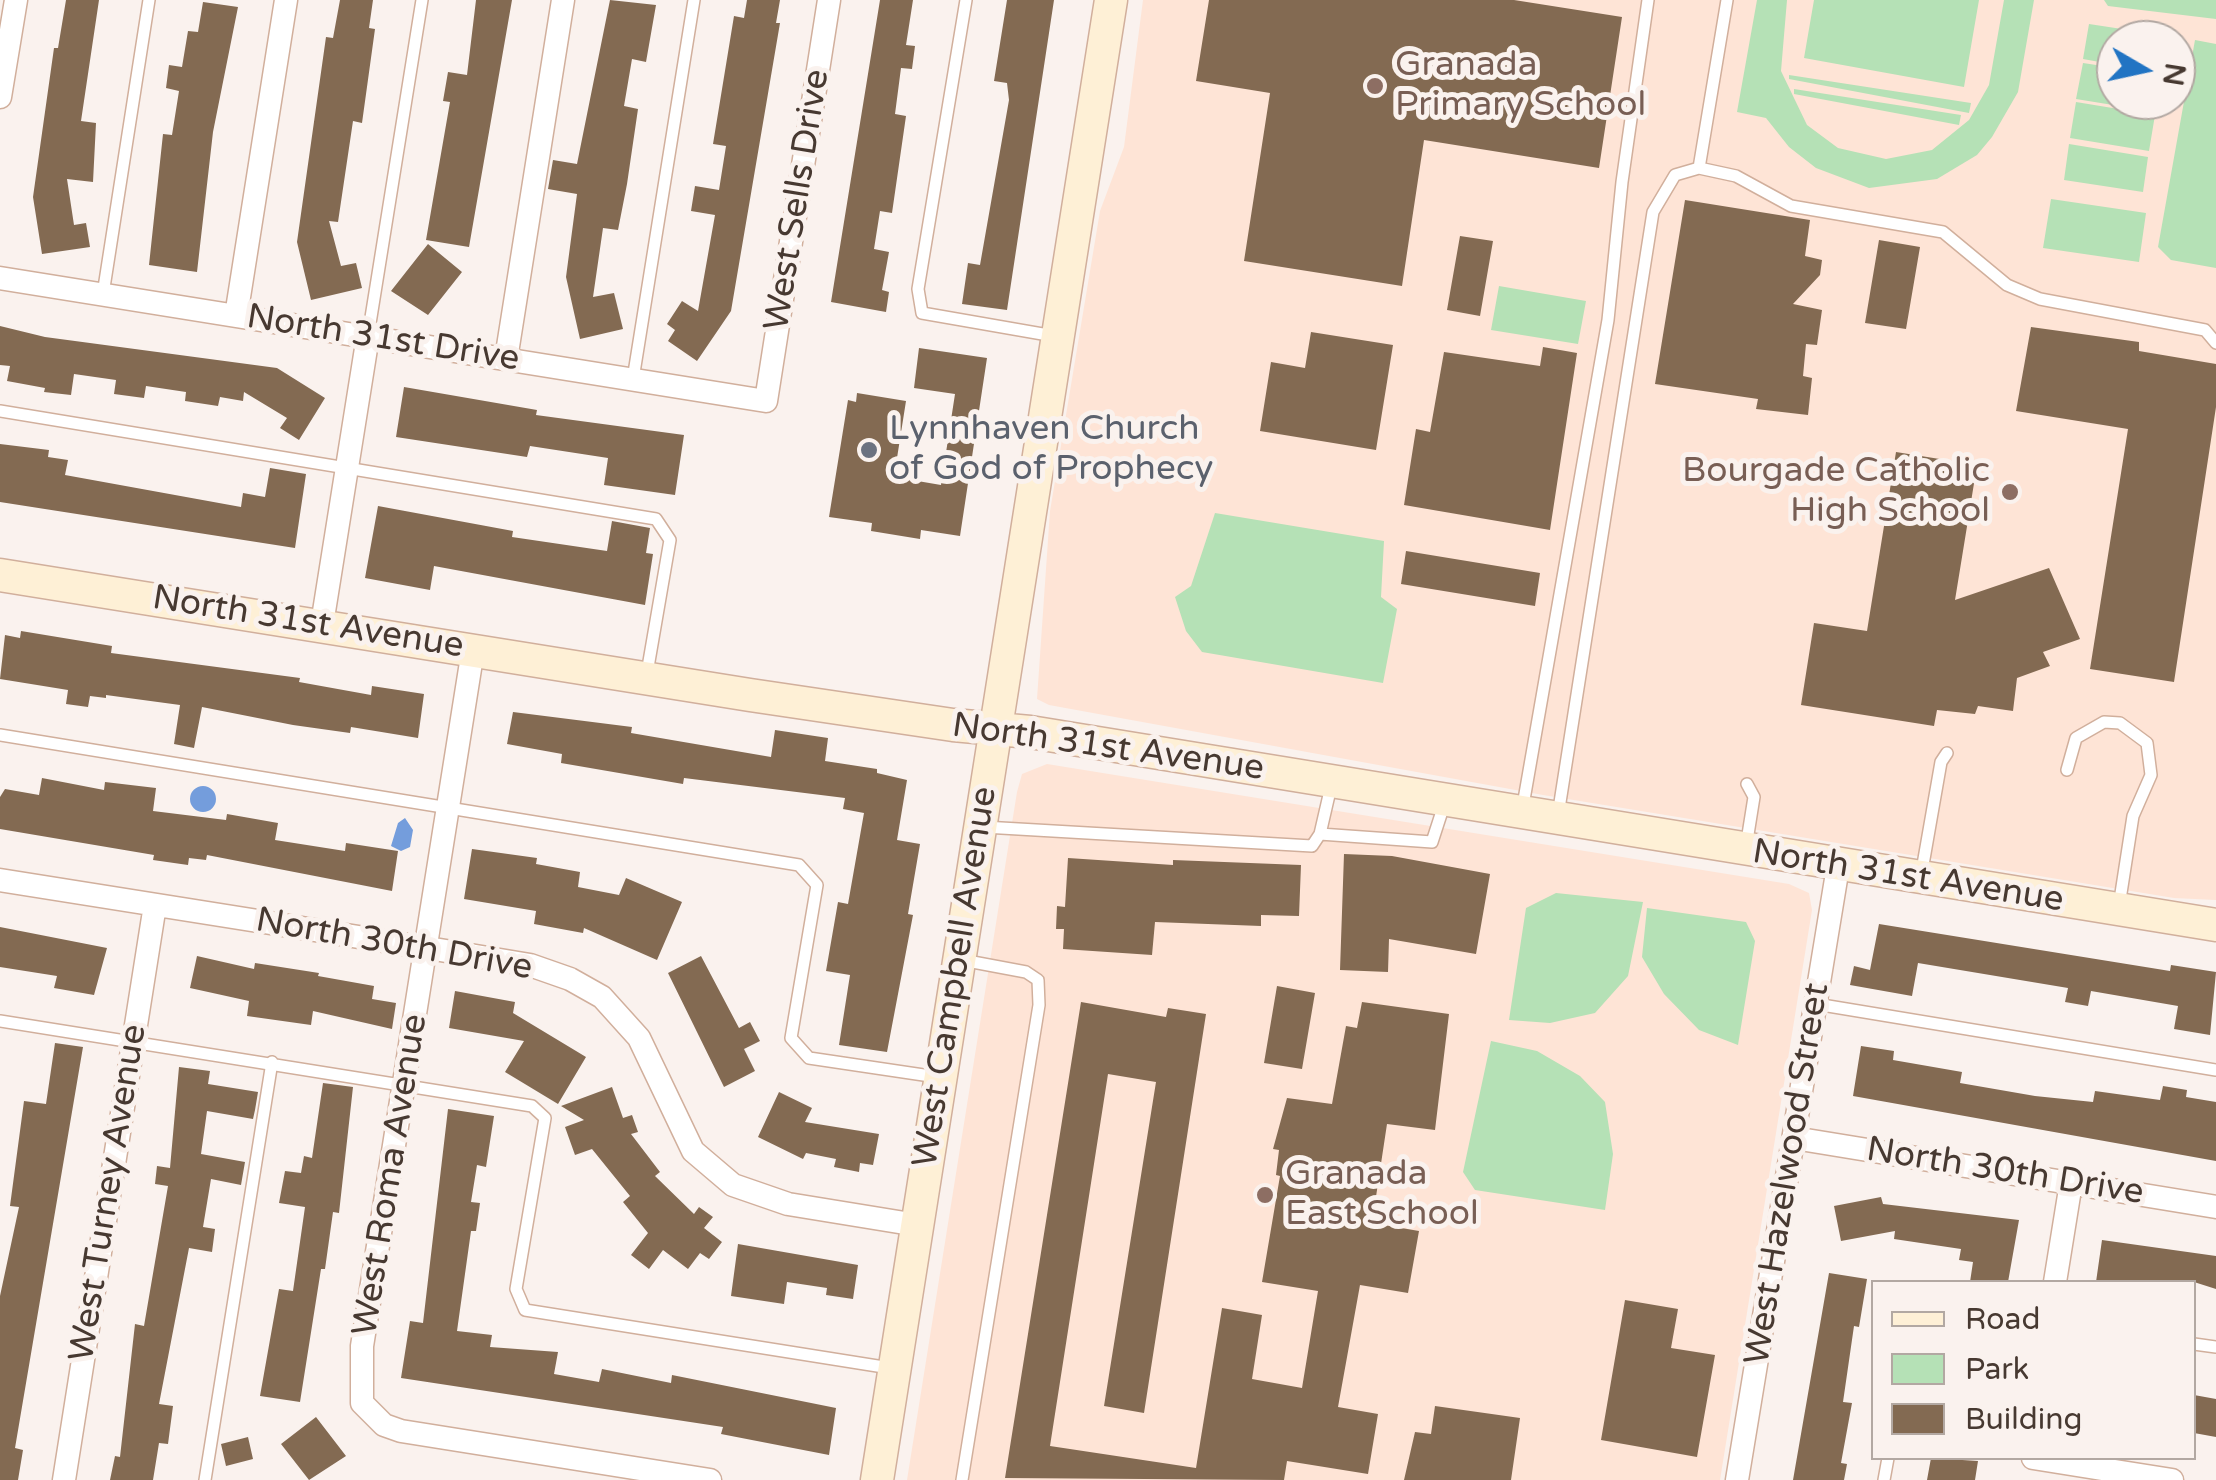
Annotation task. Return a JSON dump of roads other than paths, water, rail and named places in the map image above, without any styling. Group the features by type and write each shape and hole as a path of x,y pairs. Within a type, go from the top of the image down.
{"street":[{"path":"0,96 16,0"},
{"path":"236,316 286,0"},
{"path":"506,359 563,0"},
{"name":"West Sells Drive","path":"766,400 829,0"},
{"name":"West Campbell Avenue","path":"877,1480 1111,0"},
{"name":"North 31st Drive","path":"0,278 766,400"},
{"path":"322,624 368,336"},
{"name":"North 31st Avenue","path":"0,575 646,678 1332,781 1838,867 2216,925"},
{"name":"West Roma Avenue","path":"472,650 428,948 362,1346 362,1404 384,1425 401,1431 588,1471"},
{"name":"West Hazelwood Street","path":"1737,1480 1838,867"},
{"name":"North 30th Drive","path":"0,880 428,948 530,966 570,978 602,997 639,1038 693,1151 733,1186 788,1204 917,1226"},
{"name":"West Turney Avenue","path":"64,1480 155,906"},
{"name":"North 30th Drive","path":"1794,1138 2216,1206"},
{"path":"2055,1280 2072,1183"},
{"path":"2043,1460 2172,1480"},
{"path":"588,1471 710,1480"}],"lane":[{"path":"103,294 149,0"},
{"path":"368,336 422,0"},
{"path":"633,379 694,0"},
{"path":"966,0 918,289 922,313 1056,336"},
{"path":"1522,813 1608,320 1622,182 1648,0"},
{"path":"1699,168 1728,0"},
{"path":"1557,819 1654,212 1674,175 1699,168 1736,176 1791,206 1943,232 2007,285 2040,299 2205,330 2216,344"},
{"path":"0,411 656,518 670,540 646,678"},
{"path":"2067,770 2076,738 2104,722 2120,723 2146,742 2150,775 2133,816 2118,912"},
{"path":"0,734 799,864 817,885 791,1038 809,1058 941,1078"},
{"path":"1921,879 1941,762 1946,753"},
{"path":"980,826 1023,832 1312,846 1320,834 1332,781"},
{"path":"1745,851 1754,797 1747,784"},
{"path":"1320,834 1432,842 1446,800"},
{"path":"959,960 1026,972 1038,980 1039,1005 962,1480"},
{"path":"1816,1004 2216,1070"},
{"path":"0,1022 134,1040 532,1106 544,1118 516,1288 525,1310 895,1369"},
{"path":"205,1480 272,1062"}],"water":[{"path":"203,786 212,790 216,799 212,808 203,812 194,808 190,799 194,790"},
{"path":"405,818 413,830 410,847 401,851 391,846 398,823"}],"place":[{"name":"Granada Primary School","path":"1375,86"},
{"name":"Lynnhaven Church of God of Prophecy","path":"869,450"},
{"name":"Bourgade Catholic High School","path":"2010,492"},
{"name":"Granada East School","path":"1265,1195"}]}
